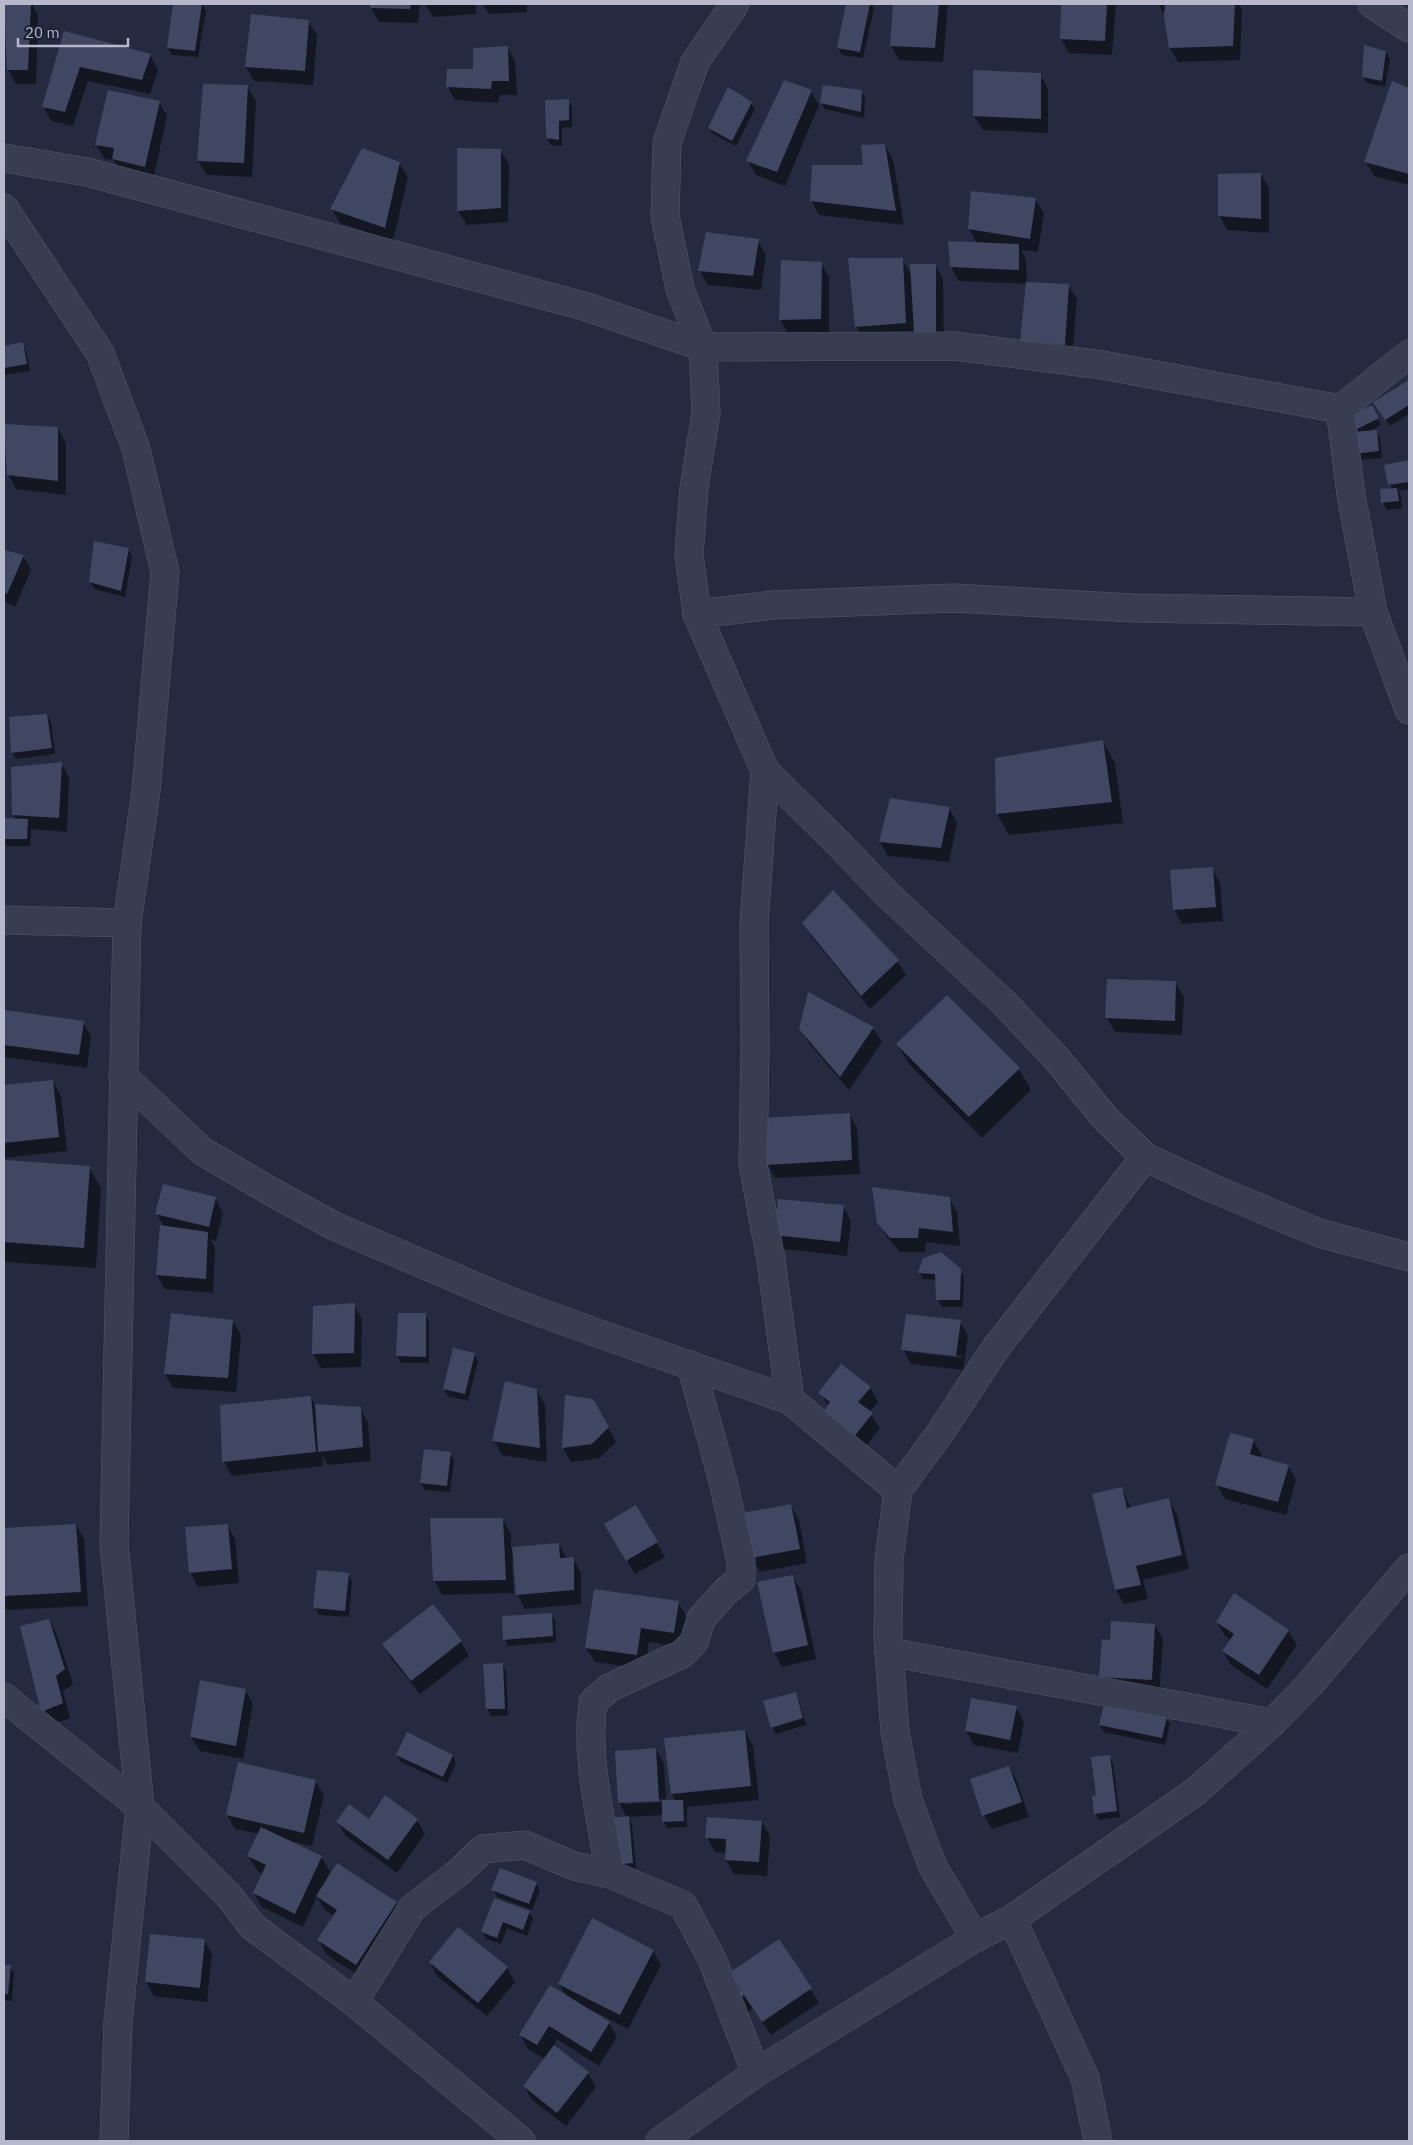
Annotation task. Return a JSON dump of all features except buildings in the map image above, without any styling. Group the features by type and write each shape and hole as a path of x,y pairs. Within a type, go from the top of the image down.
{"street":[{"path":"735,4 696,62 668,143 665,216 680,289 703,347 706,413 694,488 689,555 697,614 765,772 888,895 1004,1003 1056,1058 1105,1118 1146,1157 1214,1189 1320,1233 1409,1257"},
{"path":"1372,4 1409,28"},
{"path":"4,158 87,172 587,307 703,347 954,346 1102,365 1340,409 1409,354"},
{"path":"4,208 100,354 136,449 165,572 146,792 127,923 114,1544 140,1807 118,2022 114,2141"},
{"path":"1340,409 1351,495 1373,612 1409,710"},
{"path":"697,614 773,605 954,598 1133,608 1373,612"},
{"path":"765,772 754,922 755,1045 752,1115 753,1164 771,1260 790,1400"},
{"path":"4,920 127,923"},
{"path":"123,1076 202,1151 334,1226 507,1300 790,1400 898,1490"},
{"path":"975,1938 933,1867 908,1800 895,1732 889,1652 889,1560 898,1490 940,1433 994,1349 1146,1157"},
{"path":"610,1874 594,1778 590,1724 593,1702 609,1688 682,1654 694,1642 702,1619 727,1590 741,1579 741,1561 723,1481 690,1365"},
{"path":"660,2141 756,2073 975,1938 1012,1919 1195,1792 1272,1723 1310,1684 1409,1568"},
{"path":"889,1652 1272,1723"},
{"path":"4,1697 140,1807 230,1896 252,1926 354,2002 521,2141"},
{"path":"354,2002 412,1908 458,1873 483,1850 525,1845 574,1866 610,1874 683,1905 712,1959 756,2073"},
{"path":"1012,1919 1085,2078 1098,2141"}]}
